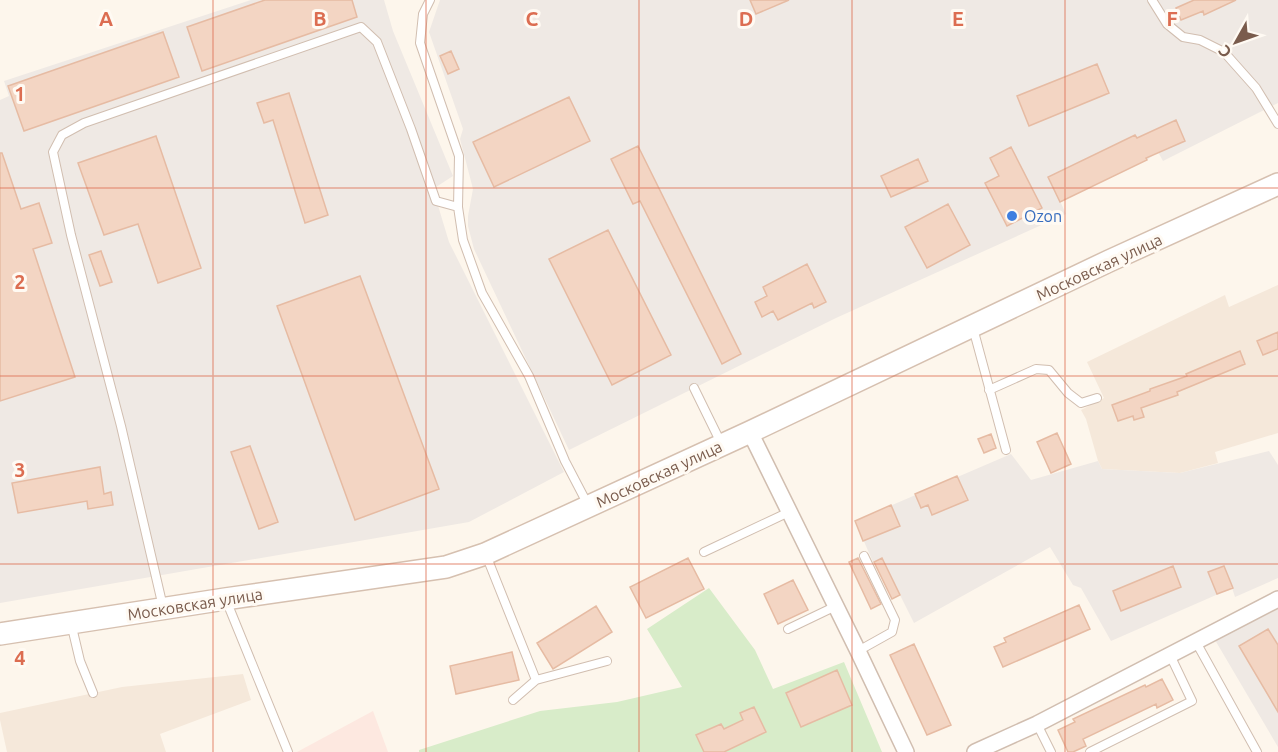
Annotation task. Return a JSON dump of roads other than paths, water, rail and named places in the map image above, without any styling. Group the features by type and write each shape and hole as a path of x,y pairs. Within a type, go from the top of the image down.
{"main road":[{"name":"Московская улица","path":"0,634 446,567 485,554 722,446 1109,261 1278,184"}],"street":[{"path":"750,432 906,752"},
{"path":"975,752 1037,724 1278,599"}],"lane":[{"path":"430,0 423,14 420,43 459,156 458,207 463,240 482,293 529,376 565,461 589,507"},
{"path":"1152,0 1167,24 1183,37 1200,40 1224,52 1256,88 1278,124"},
{"path":"163,609 121,426 58,179 53,152 62,135 84,123 361,27 377,42 436,201 458,207"},
{"path":"972,327 1006,450"},
{"path":"989,390 1036,369 1049,370 1068,393 1081,403 1097,398"},
{"path":"694,388 722,446"},
{"path":"704,552 789,512"},
{"path":"485,554 536,680"},
{"path":"858,651 892,632 895,620 864,556"},
{"path":"225,599 288,752"},
{"path":"788,629 836,606"},
{"path":"71,623 80,661 93,693"},
{"path":"1196,642 1257,752"},
{"path":"1090,752 1192,701 1170,655"},
{"path":"513,700 536,680 607,661"},
{"path":"1037,724 1051,752"}],"place":[{"name":"Ozon","path":"1012,216"}]}
